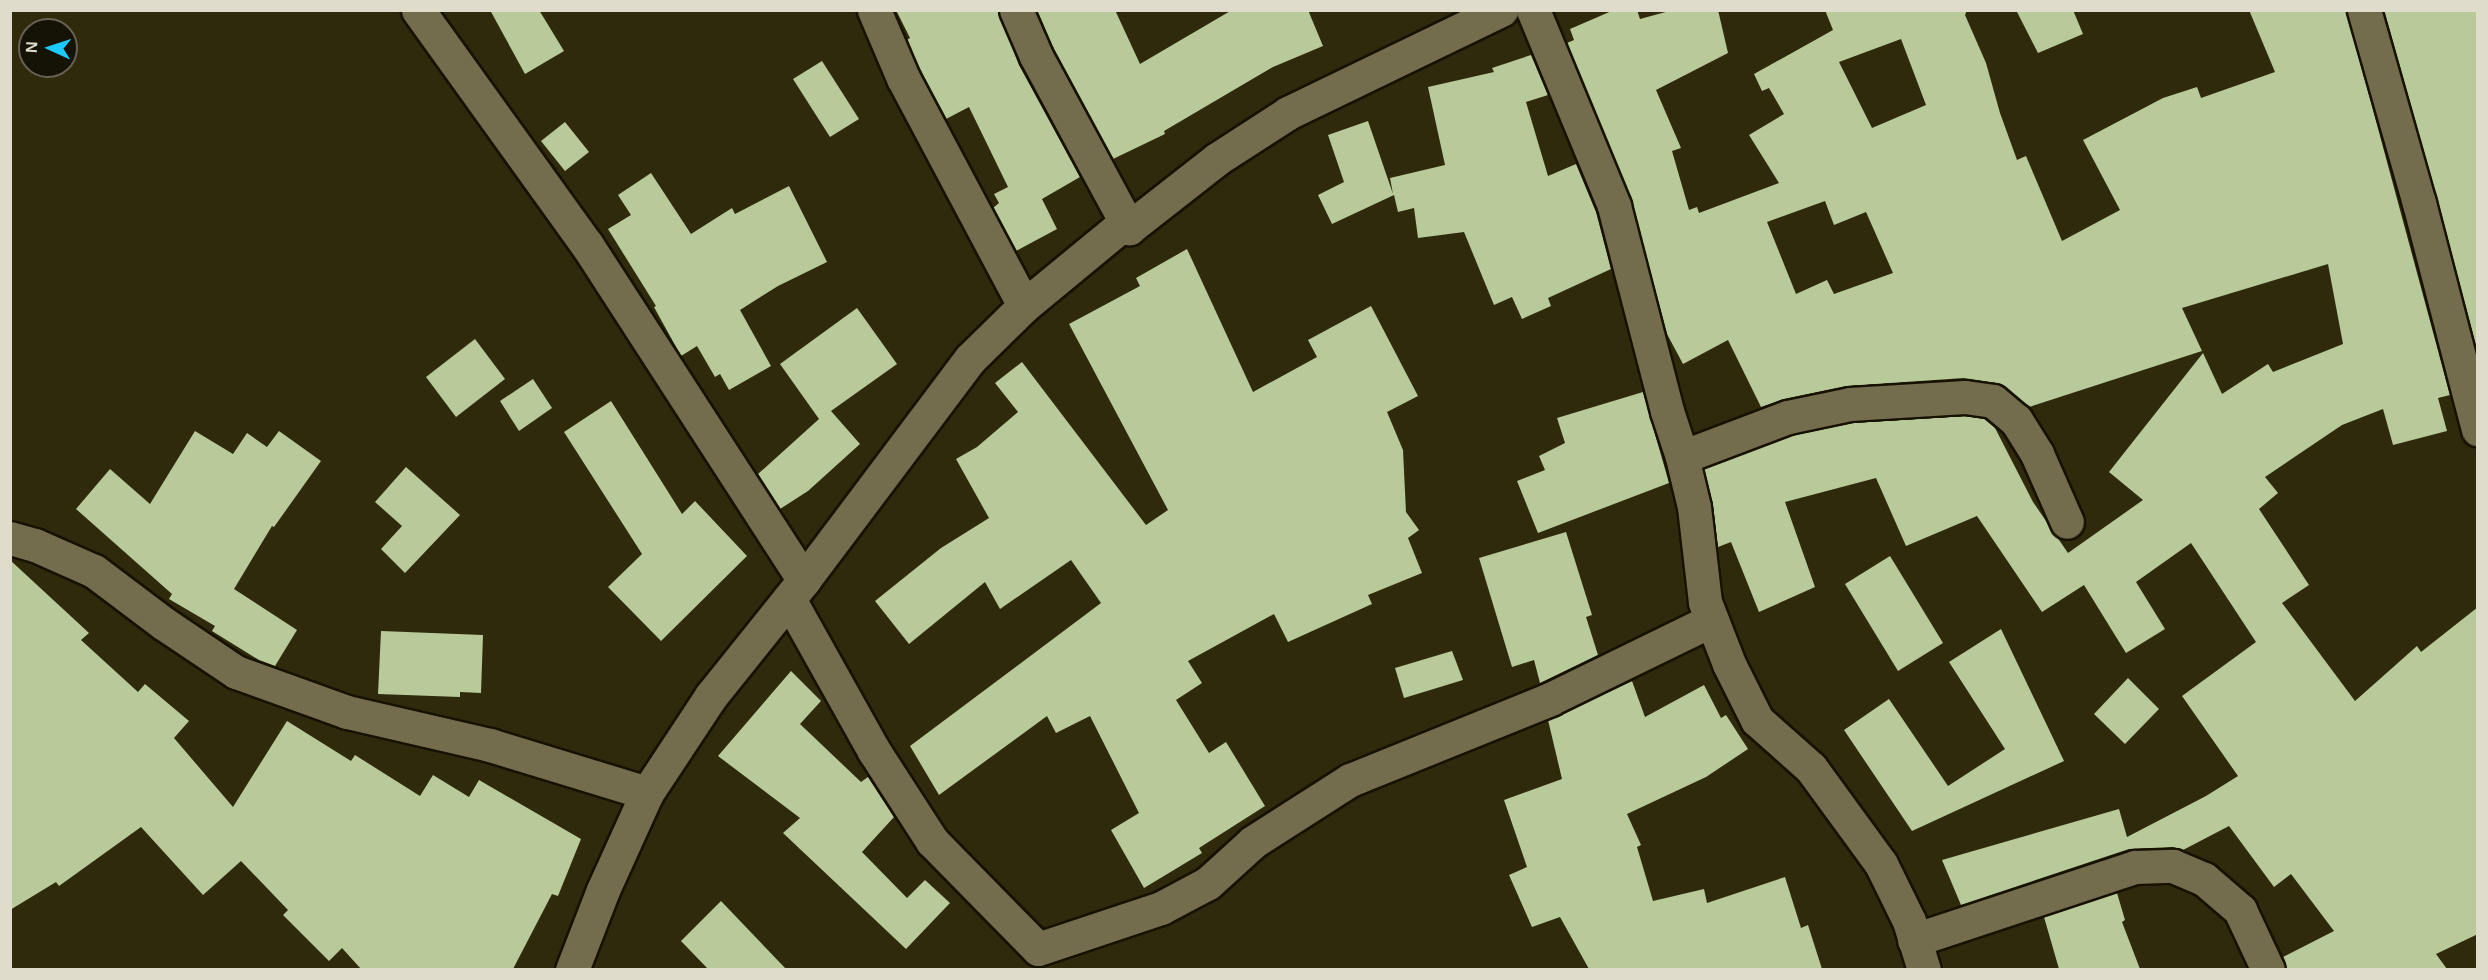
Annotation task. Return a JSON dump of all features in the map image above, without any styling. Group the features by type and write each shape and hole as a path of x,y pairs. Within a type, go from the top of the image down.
{"street":[{"path":"418,10 587,245 796,590 874,751 932,841 1038,949 1063,969"},
{"path":"874,10 903,78 1024,306"},
{"path":"1016,10 1036,56 1129,228"},
{"path":"1533,10 1614,206 1694,507 1705,602 1729,664 1757,720 1811,768 1881,864 1909,921 1919,955 2135,867 2173,866 2204,879 2240,910 2268,969"},
{"path":"2364,10 2419,202 2478,429"},
{"path":"572,969 603,890 648,793 711,696 796,590 970,359 1024,306 1120,227 1129,228 1217,159 1288,113 1481,14"},
{"path":"1682,457 1788,417 1850,404 1965,397 1993,401 2016,420 2037,454 2067,522"},
{"path":"10,538 35,544 94,571 163,623 236,672 347,712 490,745 648,793"},
{"path":"1038,949 1161,908 1208,883 1253,843 1350,780 1550,699 1712,620"}],"building":[{"path":"490,10 539,10 564,51 525,74"},
{"path":"896,10 998,10 1019,65 1080,177 1042,199 1057,229 1016,251 993,208 999,203 994,194 1008,187 969,107 946,119 920,70 907,40 910,38"},
{"path":"1037,10 1115,10 1140,64 1232,10 1308,10 1323,46 1273,67 1164,131 1165,134 1113,159 1053,48"},
{"path":"1614,10 1637,10 1640,19 1673,10 1718,10 1728,53 1656,90 1681,148 1672,151 1689,210 1697,207 1699,213 1779,183 1749,135 1784,114 1769,88 1762,91 1754,74 1833,30 1825,10 1967,10 1965,15 1986,63 2000,113 2017,160 2026,156 2062,241 2120,210 2083,140 2163,98 2197,87 2201,98 2275,72 2249,10 2346,10 2450,395 2438,398 2447,431 2393,445 2383,409 2342,425 2265,477 2278,493 2259,509 2309,585 2282,603 2355,701 2417,646 2421,652 2478,607 2478,934 2436,954 2447,969 2286,969 2283,957 2334,931 2291,874 2274,887 2229,826 2183,850 2173,847 2129,849 1961,905 1942,860 2119,809 2127,837 2206,796 2238,776 2182,696 2256,642 2191,543 2136,582 2165,629 2126,653 2084,585 2042,612 1977,516 1906,546 1876,478 1785,502 1815,587 1759,612 1731,542 1718,547 1713,505 1704,469 1793,435 1852,423 1964,416 1985,419 1994,426 2033,502 2068,553 2143,500 2109,472 2203,353 2222,394 2268,364 2273,372 2343,344 2328,264 2182,308 2202,351 2029,407 1996,383 1964,378 1846,386 1784,399 1761,407 1728,340 1683,364 1667,334 1631,199 1567,43 1574,40 1570,29","holes":["1901,39 1926,105 1872,128 1839,62","1825,201 1834,225 1866,212 1893,273 1834,294 1827,280 1796,294 1767,222"]},
{"path":"2016,10 2073,10 2083,34 2038,53"},
{"path":"2384,10 2478,10 2478,353 2437,198"},
{"path":"1531,55 1548,95 1526,102 1548,176 1576,164 1596,212 1611,269 1548,298 1551,306 1522,319 1512,297 1494,305 1464,232 1418,238 1414,208 1398,212 1394,195 1332,224 1318,195 1344,182 1328,135 1368,121 1393,194 1390,178 1445,165 1428,87 1494,72 1492,68"},
{"path":"822,61 859,119 830,137 793,79"},
{"path":"565,122 589,152 565,171 541,141"},
{"path":"651,173 691,234 732,208 735,214 789,186 827,262 778,286 740,310 771,366 729,390 720,374 715,377 697,346 681,356 654,307 656,306 608,229 631,215 618,195"},
{"path":"1187,249 1253,392 1317,357 1308,340 1371,306 1418,396 1387,412 1403,450 1406,512 1419,530 1408,538 1422,573 1368,595 1372,604 1288,642 1274,614 1188,661 1202,683 1176,700 1209,753 1226,742 1265,806 1199,848 1202,853 1144,888 1111,830 1139,813 1090,716 1056,733 1047,716 939,795 910,746 1101,603 1071,560 1000,609 985,582 909,644 875,601 941,548 989,518 956,459 977,447 1018,412 995,383 1022,362 1146,525 1168,510 1069,324 1140,286 1136,278"},
{"path":"857,308 897,364 831,411 860,444 808,491 780,509 758,474 819,419 780,364"},
{"path":"475,339 505,379 456,417 426,377"},
{"path":"533,379 552,408 519,431 500,401"},
{"path":"1643,392 1669,483 1538,533 1517,481 1545,470 1539,456 1565,443 1557,418"},
{"path":"611,401 682,514 695,501 747,556 661,641 608,587 642,554 564,432"},
{"path":"195,431 233,454 247,433 267,447 279,431 321,461 274,527 272,526 234,589 297,630 275,666 259,660 212,631 215,626 169,599 172,594 76,509 110,469 150,504"},
{"path":"406,467 460,515 405,573 381,549 402,526 375,502"},
{"path":"1566,532 1592,615 1586,617 1598,655 1540,683 1534,660 1512,667 1479,558"},
{"path":"1890,556 1943,643 1898,671 1845,584"},
{"path":"10,560 89,633 81,640 138,692 145,684 189,721 174,738 233,807 287,721 351,761 355,755 420,796 433,775 469,797 479,780 581,839 558,896 552,894 513,969 361,969 342,948 329,961 283,915 288,910 241,861 203,895 141,827 59,886 56,882 10,910"},
{"path":"2001,629 2064,761 1912,831 1844,730 1889,699 1948,786 2005,749 1949,662"},
{"path":"381,631 483,635 481,693 460,692 460,697 378,694"},
{"path":"1452,651 1463,680 1404,698 1395,668"},
{"path":"791,671 821,701 800,724 861,782 868,777 894,817 862,852 907,898 925,880 950,903 906,949 783,833 800,818 718,756"},
{"path":"2128,678 2159,709 2125,744 2094,714"},
{"path":"1632,681 1645,717 1704,685 1721,718 1726,715 1748,749 1706,777 1627,814 1641,845 1637,847 1653,901 1704,889 1707,903 1785,877 1801,928 1808,925 1822,969 1589,969 1560,917 1532,927 1509,875 1527,867 1504,800 1562,779 1548,720"},
{"path":"2117,893 2125,920 2122,922 2140,969 2059,969 2044,917"},
{"path":"721,901 786,969 708,969 681,941"}]}
